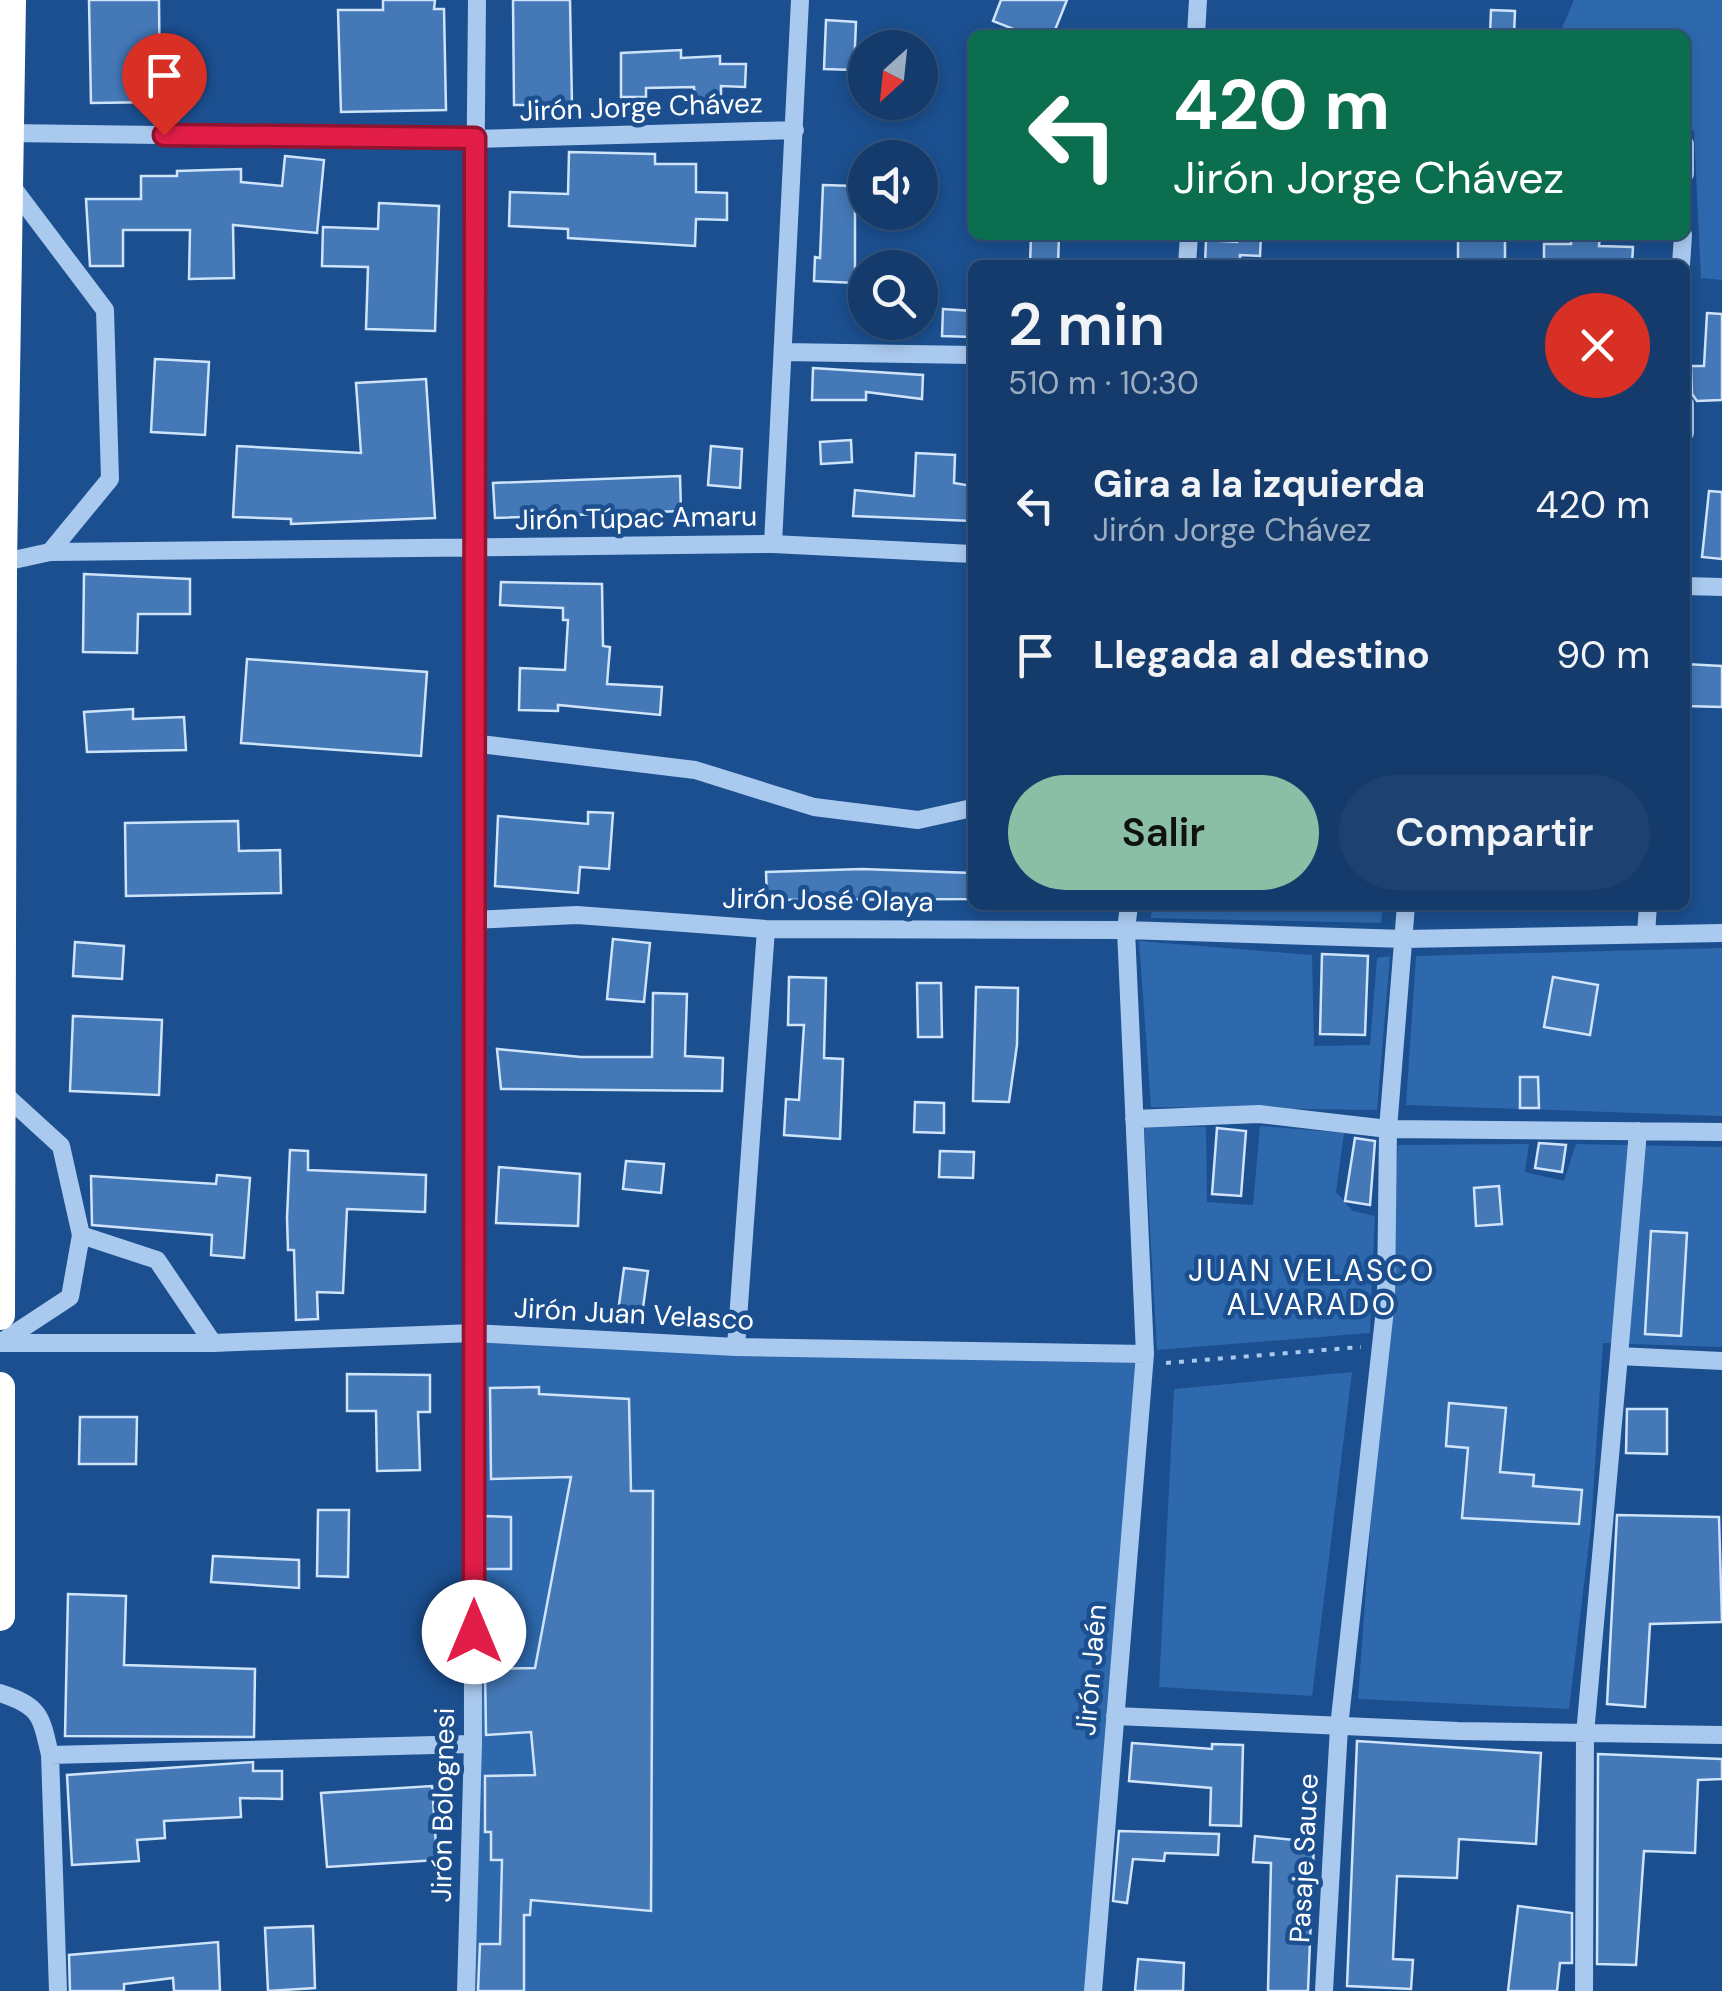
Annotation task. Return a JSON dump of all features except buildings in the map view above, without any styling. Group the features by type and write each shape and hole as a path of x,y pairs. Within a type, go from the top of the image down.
{"highway":[{"path":"0,1315 1,563 11,0"},
{"path":"0,1388 0,1616"}],"street":[{"name":"Jirón Bolognesi","path":"466,1991 474,1744 472,547 476,0"},
{"path":"773,544 800,0"},
{"path":"1196,30 1198,0"},
{"name":"Jirón Jorge Chávez","path":"8,133 475,138 795,130"},
{"path":"10,184 105,310 110,479 50,552"},
{"path":"783,352 968,355"},
{"name":"Jirón Túpac Amaru","path":"1,563 50,552 773,544 968,554"},
{"path":"1690,586 1722,587"},
{"path":"472,743 694,770 831,809 918,820 968,809"},
{"path":"1126,930 1128,910"},
{"path":"1404,939 1406,910"},
{"path":"1646,934 1648,910"},
{"name":"Jirón José Olaya","path":"472,920 577,915 766,929 1126,930 1404,939 1722,933"},
{"path":"736,1347 766,929"},
{"name":"Jirón Jaén","path":"1093,1991 1144,1360 1126,930"},
{"name":"Pasaje Sauce","path":"1324,1991 1339,1727 1386,1300 1388,1130 1404,939"},
{"path":"0,1343 70,1297 81,1235 62,1146 2,1075"},
{"path":"1134,1119 1259,1114 1388,1130 1722,1132"},
{"path":"1584,1991 1586,1734 1638,1131"},
{"path":"81,1235 157,1260 213,1343"},
{"name":"Jirón Juan Velasco","path":"0,1343 213,1343 473,1334 1144,1360"},
{"path":"1620,1356 1722,1360"},
{"path":"0,1694 30,1703 42,1720 50,1754 58,1991"},
{"path":"1115,1716 1339,1727 1722,1735"},
{"path":"50,1754 474,1744"}],"path":[{"path":"1144,1360 1380,1346"}],"shaded area":[{"path":"1574,0 1722,0 1722,280 1701,278 1694,131 1690,131 1690,30 1561,30"},
{"path":"1152,910 1382,910 1381,923 1151,918"},
{"path":"1139,941 1312,955 1314,1046 1370,1045 1377,958 1390,956 1377,1110 1151,1107"},
{"path":"1722,948 1722,1116 1406,1105 1416,956"},
{"path":"1144,1126 1206,1127 1207,1202 1253,1205 1260,1126 1344,1133 1336,1192 1353,1211 1375,1216 1370,1333 1157,1350"},
{"path":"1529,1144 1525,1172 1564,1181 1576,1144 1722,1147 1722,1347 1603,1343 1591,1526 1569,1709 1358,1699 1398,1145"},
{"path":"473,1333 1145,1354 1093,1991 465,1991"},
{"path":"1352,1372 1312,1696 1159,1687 1174,1389"}],"district":[{"name":"JUAN VELASCO ALVARADO","path":"1312,1287"}],"route":[{"path":"164,135 475,138 474,1632"}]}
